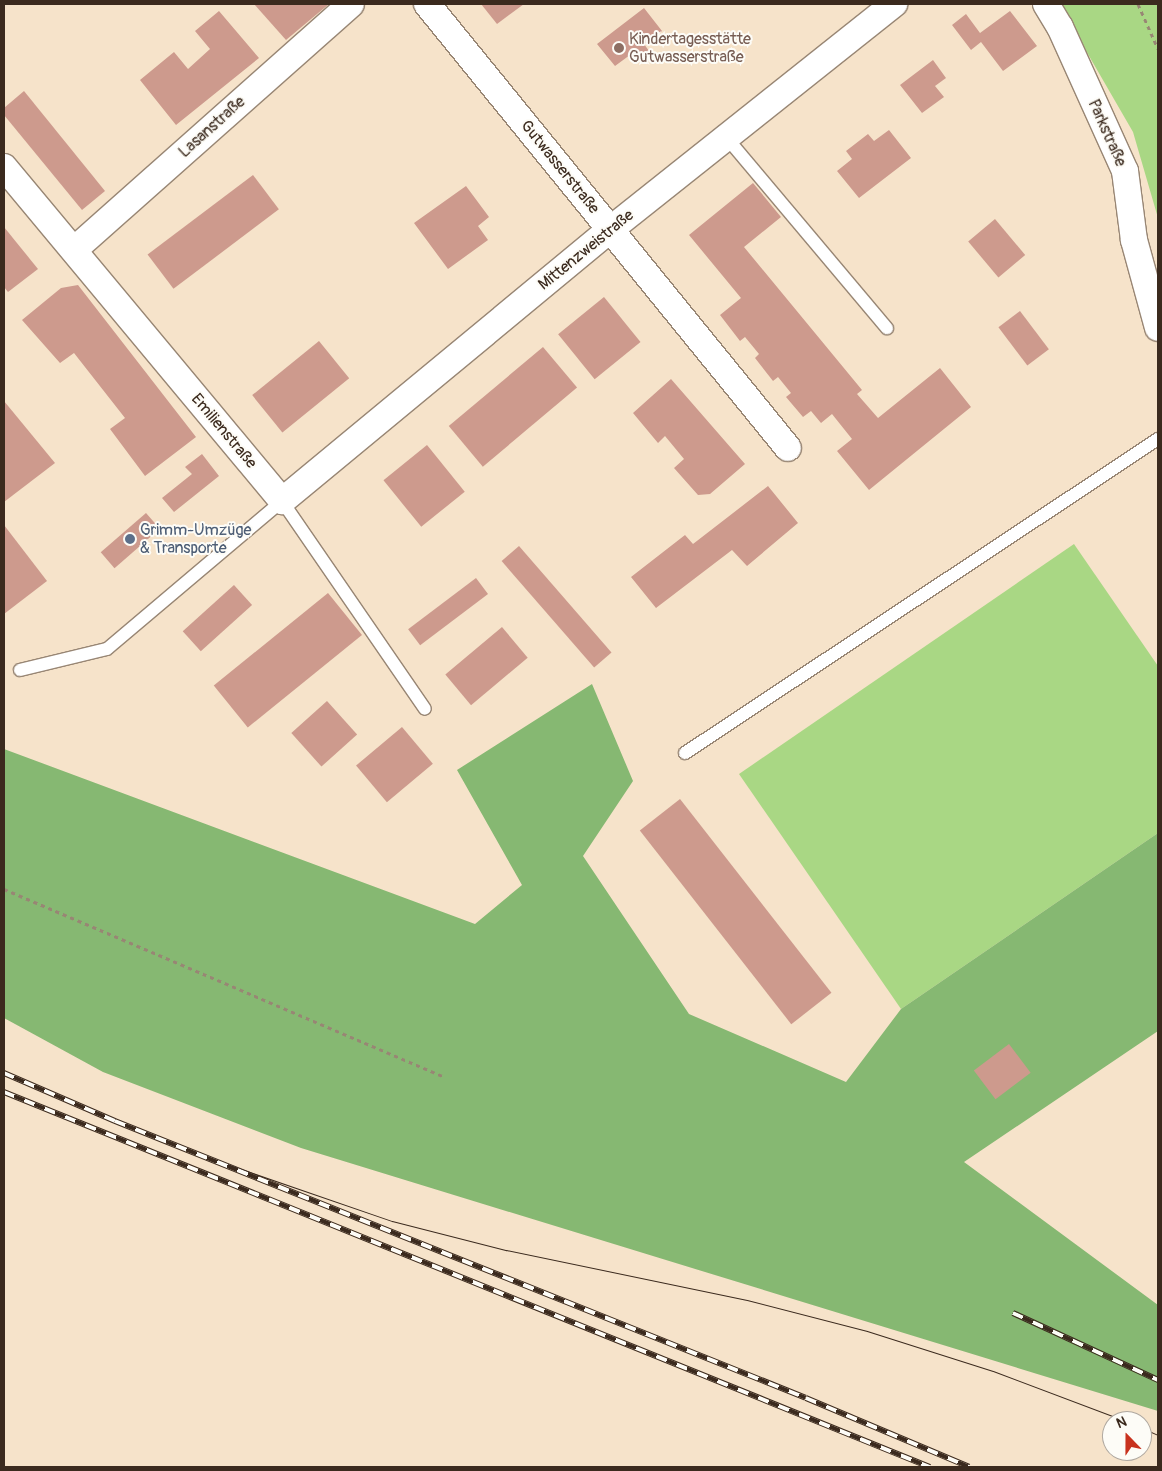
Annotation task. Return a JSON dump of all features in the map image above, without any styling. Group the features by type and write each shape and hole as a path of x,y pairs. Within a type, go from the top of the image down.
{"street":[{"name":"Lasanstraße","path":"74,250 351,4"},
{"name":"Gutwasserstraße","path":"427,4 788,448"},
{"name":"Mittenzweistraße","path":"282,501 611,228 894,4"},
{"name":"Parkstraße","path":"1046,4 1060,26 1125,171 1134,240 1158,328"},
{"name":"Emilienstraße","path":"4,166 282,501"}],"lane":[{"path":"726,137 887,328"},
{"path":"686,753 1158,439"},
{"path":"20,670 107,649 282,501"},
{"name":"Emilienstraße","path":"282,501 425,709"}],"path":[{"path":"1138,4 1158,49"},
{"path":"4,889 443,1076"}],"green space":[{"path":"1059,4 1158,4 1158,218 1133,132"},
{"path":"1074,544 1158,666 1158,833 901,1009 739,774"},
{"path":"592,684 633,781 583,856 689,1014 846,1082 901,1009 1158,833 1158,1031 964,1162 1158,1305 1158,1411 301,1148 103,1072 4,1018 4,749 475,924 522,885 457,770"}],"building":[{"path":"254,4 329,4 286,40"},
{"path":"481,4 524,4 497,24"},
{"path":"644,8 662,31 644,44 649,51 640,59 634,52 615,66 597,44"},
{"path":"219,11 259,58 176,125 140,80 174,52 188,69 210,49 195,31"},
{"path":"1010,11 1037,46 1003,71 981,42 971,50 952,25 966,14 980,33"},
{"path":"933,60 946,78 935,86 944,97 922,113 900,85"},
{"path":"24,91 105,191 82,210 4,115 4,108"},
{"path":"889,130 911,158 859,198 837,171 852,159 846,151 868,134 874,141"},
{"path":"253,175 279,209 173,289 148,254"},
{"path":"753,183 781,217 744,247 862,390 857,394 878,418 940,368 971,407 869,490 837,451 852,439 832,414 821,423 811,411 803,417 786,397 791,393 778,377 773,381 755,358 759,354 745,337 740,341 720,315 741,298 689,235"},
{"path":"466,186 489,217 478,226 488,240 448,269 414,223"},
{"path":"995,219 1025,255 998,278 968,241"},
{"path":"4,227 38,269 8,292 4,287"},
{"path":"78,285 196,437 145,476 110,429 125,418 74,353 60,363 22,320 61,288"},
{"path":"604,297 641,342 595,379 558,334"},
{"path":"1020,311 1049,349 1027,366 998,327"},
{"path":"319,341 349,378 282,432 252,395"},
{"path":"543,347 577,388 483,467 449,426"},
{"path":"671,379 745,464 710,494 698,495 674,468 684,459 665,436 658,443 633,413"},
{"path":"4,401 55,463 4,502"},
{"path":"427,445 465,492 421,527 383,480"},
{"path":"202,454 219,476 174,512 162,498 192,474 185,467"},
{"path":"768,486 798,523 747,566 732,550 656,608 631,577 685,535 693,544"},
{"path":"146,513 160,529 114,568 101,552"},
{"path":"4,525 47,581 4,614"},
{"path":"519,546 612,652 594,668 502,561"},
{"path":"476,578 488,594 420,645 408,629"},
{"path":"234,585 252,605 201,651 183,631"},
{"path":"328,593 362,635 248,727 214,686"},
{"path":"502,627 528,658 471,705 445,675"},
{"path":"327,701 357,734 321,767 291,733"},
{"path":"402,727 433,764 387,802 356,766"},
{"path":"680,799 831,993 791,1024 640,830"},
{"path":"1009,1044 1031,1073 996,1099 974,1070"}],"tram line":[{"path":"203,1156 392,1221 506,1250 747,1300 867,1331 993,1371 1102,1412"},
{"path":"1152,1432 1158,1435"}],"railway":[{"path":"4,1073 115,1121 806,1398 969,1467"},
{"path":"4,1092 930,1467"},
{"path":"1013,1313 1158,1380"}],"place":[{"name":"Kindertagesstätte Gutwasserstraße","path":"619,48"},
{"name":"Grimm-Umzüge & Transporte","path":"130,539"}]}
